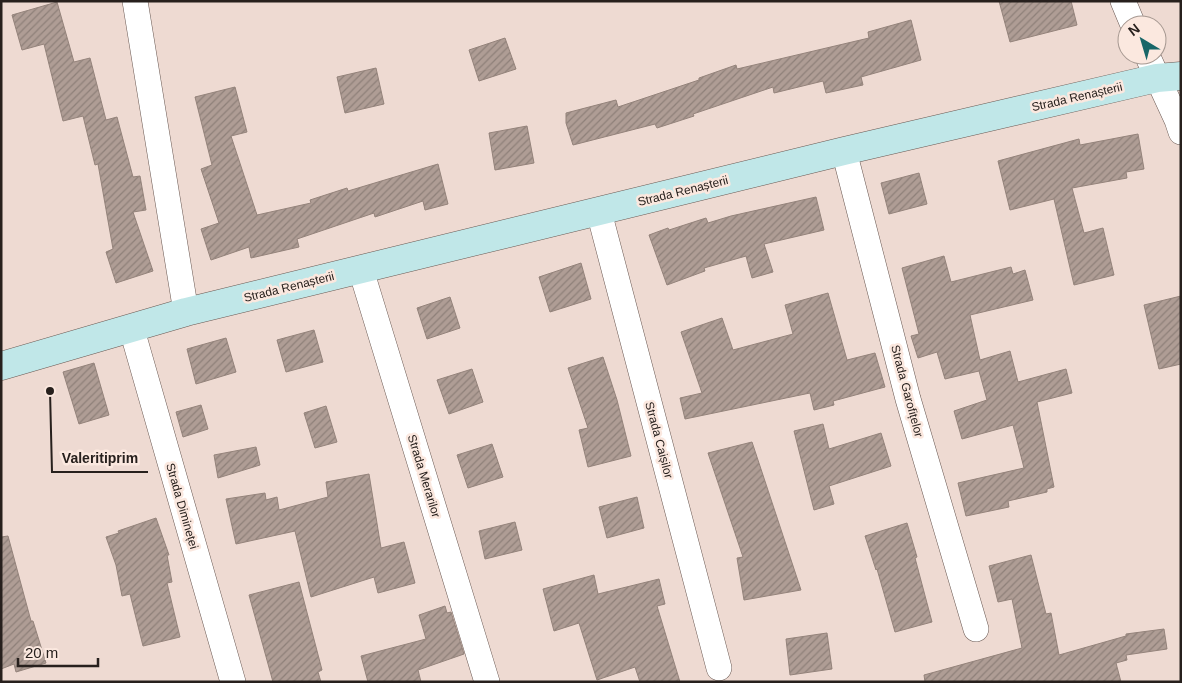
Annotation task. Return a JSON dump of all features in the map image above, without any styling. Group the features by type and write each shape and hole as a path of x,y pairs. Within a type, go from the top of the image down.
{"street":[{"path":"135,1 186,312"},
{"path":"1123,1 1129,15"},
{"path":"1161,70 1181,132"},
{"name":"Strada Renașterii","path":"1,366 132,330 186,312 599,212 1161,70"},
{"name":"Strada Garofițelor","path":"844,151 908,399 976,628"},
{"name":"Strada Caișilor","path":"599,212 719,668"},
{"name":"Strada Merarilor","path":"361,270 487,682"},
{"name":"Strada Dimineței","path":"132,330 233,682"}],"building":[{"path":"999,1 1071,1 1077,25 1010,42"},
{"path":"57,2 74,62 90,58 106,120 117,117 133,177 140,176 146,210 133,212 153,271 116,283 106,252 113,249 98,164 95,165 83,116 63,121 44,44 22,50 12,15"},
{"path":"911,20 921,60 861,77 863,85 826,93 823,81 774,93 773,87 657,128 655,124 573,145 566,123 566,113 616,100 618,107 699,80 699,78 736,65 737,69 869,38 868,32"},
{"path":"505,38 516,69 479,81 469,50"},
{"path":"376,68 384,104 345,113 337,77"},
{"path":"235,87 247,132 231,136 257,215 311,203 310,200 347,188 348,191 438,164 448,204 425,210 423,201 375,217 374,213 297,239 299,247 251,258 249,247 211,260 201,229 219,223 201,169 212,165 195,97"},
{"path":"527,126 534,163 495,170 489,133"},
{"path":"1138,134 1144,169 1126,172 1127,178 1072,188 1084,233 1103,228 1114,275 1074,285 1054,199 1010,210 998,161 1079,139 1080,145"},
{"path":"919,173 927,204 889,214 881,183"},
{"path":"816,197 824,230 764,244 773,272 752,278 746,256 704,268 705,271 667,285 649,235 706,218 708,223"},
{"path":"944,256 951,282 1011,267 1013,274 1025,270 1033,300 970,315 980,360 1010,351 1018,382 1066,369 1072,393 1037,402 1054,487 1047,489 1047,492 1008,501 1009,507 966,516 958,483 1024,468 1013,425 962,439 954,411 987,400 979,371 945,379 937,352 918,358 911,336 919,334 902,268"},
{"path":"581,263 591,299 550,312 539,277"},
{"path":"828,293 847,360 875,353 885,387 833,401 834,405 814,410 810,393 685,419 680,398 702,393 681,332 722,318 733,350 793,334 785,305"},
{"path":"1181,296 1181,364 1159,369 1144,305"},
{"path":"450,297 460,328 427,339 417,308"},
{"path":"314,330 323,362 286,372 277,340"},
{"path":"226,338 236,372 196,384 187,349"},
{"path":"603,357 617,400 631,456 588,467 579,430 588,428 568,368"},
{"path":"94,363 109,415 79,424 63,372"},
{"path":"472,369 483,402 449,414 437,380"},
{"path":"201,405 208,429 183,437 176,412"},
{"path":"326,406 337,442 315,448 304,413"},
{"path":"823,424 829,449 881,433 891,466 829,486 834,504 814,510 794,431"},
{"path":"752,442 801,590 744,600 737,558 743,557 708,453"},
{"path":"492,444 503,477 468,488 457,455"},
{"path":"256,447 260,465 218,478 214,455"},
{"path":"369,474 381,548 404,542 415,583 378,593 374,577 311,597 295,531 236,544 226,499 265,493 266,500 277,497 279,510 328,497 326,482"},
{"path":"637,497 644,528 607,538 599,507"},
{"path":"156,518 169,555 167,555 172,582 167,583 180,637 143,646 130,594 122,596 116,565 106,537"},
{"path":"515,522 522,550 485,559 479,531"},
{"path":"907,523 932,622 895,632 877,569 865,536"},
{"path":"8,536 31,621 33,621 46,663 16,672 14,664 1,669 1,537"},
{"path":"1031,555 1046,614 1051,613 1059,655 1126,636 1126,634 1164,629 1167,649 1126,655 1127,660 1116,663 1121,682 925,682 924,675 1022,648 1012,599 998,602 989,566"},
{"path":"594,575 598,594 659,579 665,604 657,606 680,682 640,682 635,667 597,680 579,623 554,631 543,589"},
{"path":"299,582 322,670 318,672 321,682 273,682 249,595"},
{"path":"445,606 447,613 451,612 464,654 418,670 421,682 368,682 361,656 426,639 419,615"},
{"path":"827,633 832,669 790,675 786,639"}],"place":[{"name":"Valeritiprim","path":"50,391"}]}
